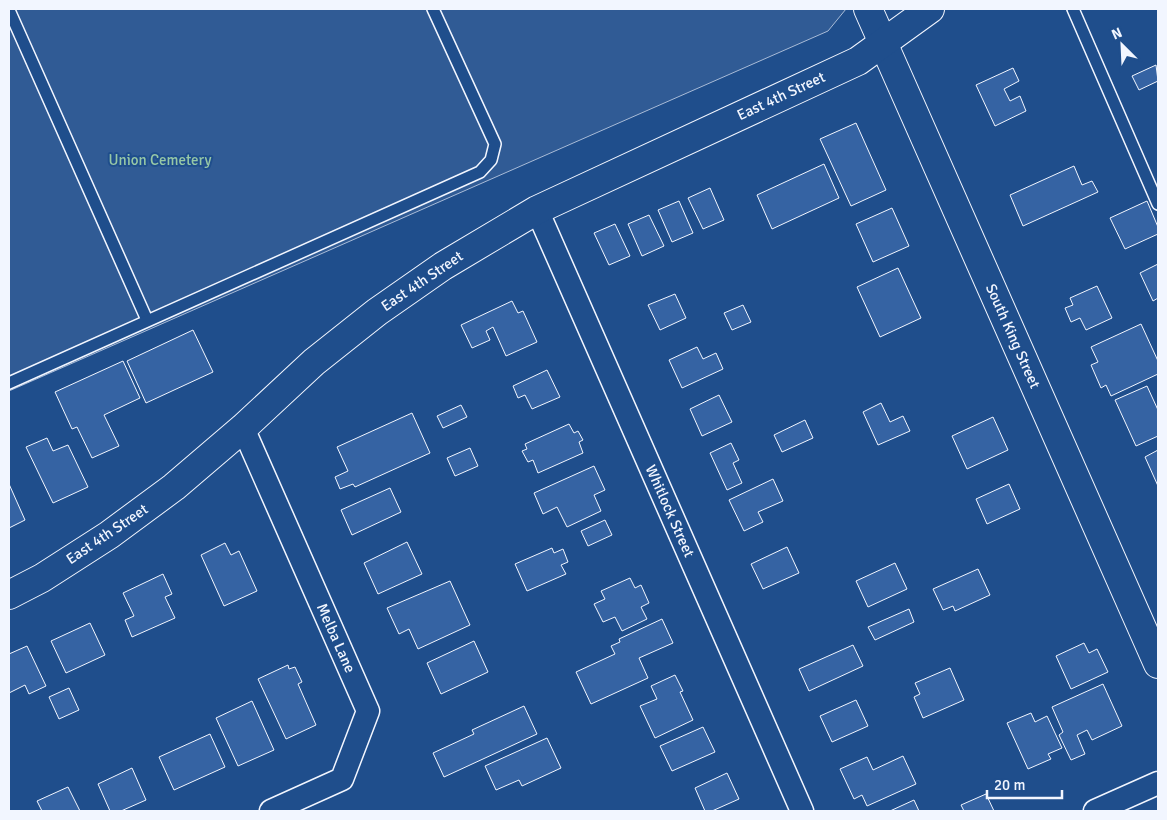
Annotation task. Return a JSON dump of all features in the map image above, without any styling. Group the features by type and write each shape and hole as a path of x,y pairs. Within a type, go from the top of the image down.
{"street":[{"name":"South King Street","path":"868,9 1158,664"},
{"name":"East 4th Street","path":"9,595 42,578 109,535 174,487 243,428 314,362 377,312 443,266 537,210 858,61 930,9"},
{"name":"Whitlock Street","path":"537,210 802,811"},
{"name":"Melba Lane","path":"243,428 368,711 342,779 271,811"},
{"path":"1095,811 1158,783"}],"lane":[{"path":"9,383 480,172 491,160 495,144 433,9"},
{"path":"1073,9 1158,204"},
{"path":"9,10 147,320"}],"shaded area":[{"name":"Union Cemetery","path":"9,9 846,9 828,31 9,391"}],"building":[{"path":"1156,65 1158,81 1139,90 1132,76"},
{"path":"1013,68 1019,81 1004,89 1010,101 1020,96 1026,111 995,126 976,85"},
{"path":"856,123 886,190 851,206 820,139"},
{"path":"824,164 839,198 772,229 757,195"},
{"path":"1074,166 1082,185 1092,181 1098,192 1023,226 1010,195"},
{"path":"710,188 724,220 703,229 688,198"},
{"path":"679,201 693,233 672,242 658,210"},
{"path":"1147,201 1158,227 1158,234 1125,249 1110,218"},
{"path":"892,208 909,246 873,262 856,224"},
{"path":"649,215 664,246 642,256 628,224"},
{"path":"615,224 630,256 609,265 594,233"},
{"path":"1158,264 1158,298 1153,301 1140,273"},
{"path":"898,268 921,318 880,337 857,287"},
{"path":"1097,286 1112,318 1086,330 1080,318 1071,322 1065,308 1073,305 1070,298"},
{"path":"675,294 686,318 660,330 648,305"},
{"path":"512,301 518,313 523,311 537,342 506,356 493,327 486,331 490,340 472,348 461,325"},
{"path":"743,305 751,322 732,330 724,313"},
{"path":"1141,324 1158,361 1158,374 1111,396 1106,385 1101,388 1091,365 1098,362 1091,347"},
{"path":"193,330 213,372 146,403 127,361"},
{"path":"697,347 703,359 716,353 723,369 682,388 669,360"},
{"path":"123,361 140,398 104,415 119,446 92,458 77,427 72,429 55,392"},
{"path":"547,370 560,397 532,409 525,395 518,398 513,386"},
{"path":"1147,386 1158,410 1158,436 1136,446 1115,400"},
{"path":"719,395 732,422 702,436 690,409"},
{"path":"881,403 890,422 903,416 910,431 878,445 863,412"},
{"path":"461,405 467,417 443,428 437,416"},
{"path":"412,413 430,453 355,487 353,484 340,489 335,477 348,471 337,447"},
{"path":"993,417 1008,450 967,469 952,436"},
{"path":"805,420 813,438 782,452 774,435"},
{"path":"569,424 574,433 578,431 583,440 579,442 583,453 538,473 533,460 528,462 522,451 527,449 525,444"},
{"path":"47,438 53,451 68,445 88,487 53,503 26,447"},
{"path":"731,443 739,460 733,463 742,483 727,490 710,453"},
{"path":"470,448 478,466 455,476 447,458"},
{"path":"1158,450 1158,486 1145,457"},
{"path":"594,466 605,490 594,495 601,511 567,527 557,507 543,514 534,493"},
{"path":"773,479 783,501 758,512 763,522 744,531 729,500"},
{"path":"9,484 25,520 9,528"},
{"path":"1009,484 1020,509 987,524 976,499"},
{"path":"390,488 401,512 352,535 341,510"},
{"path":"605,520 612,535 588,546 581,531"},
{"path":"407,542 422,574 378,594 364,563"},
{"path":"225,543 231,555 239,551 257,591 224,606 201,555"},
{"path":"787,547 799,573 763,589 751,564"},
{"path":"552,548 554,553 563,549 568,562 561,565 566,574 527,591 515,564"},
{"path":"895,563 907,589 868,607 856,581"},
{"path":"978,569 990,595 955,611 953,606 943,610 933,589"},
{"path":"163,574 172,594 165,597 175,618 132,637 125,620 134,616 123,593"},
{"path":"630,578 635,588 641,585 649,603 641,607 647,619 622,631 615,617 603,622 594,604 605,599 601,591"},
{"path":"450,581 470,625 418,649 409,629 399,634 387,608"},
{"path":"909,609 914,622 875,640 868,627"},
{"path":"662,619 673,643 639,658 648,678 591,704 576,672 615,654 611,646 620,642 619,639"},
{"path":"90,623 105,655 66,673 51,641"},
{"path":"474,641 488,672 441,694 427,663"},
{"path":"1084,643 1089,653 1097,649 1108,672 1071,689 1056,656"},
{"path":"853,645 863,666 809,691 799,669"},
{"path":"27,646 46,686 29,694 25,685 9,693 9,654"},
{"path":"288,665 289,669 295,667 302,682 298,684 316,725 286,739 258,679"},
{"path":"950,668 964,700 923,718 914,697 920,694 915,683"},
{"path":"675,675 683,691 680,692 693,720 655,738 640,706 657,699 651,686"},
{"path":"1103,684 1122,726 1092,740 1087,730 1077,735 1085,754 1071,760 1059,735 1063,732 1052,707"},
{"path":"69,688 79,710 59,719 49,697"},
{"path":"856,700 868,726 832,742 820,716"},
{"path":"252,701 274,750 238,766 216,718"},
{"path":"524,706 537,734 444,777 433,753 474,734 472,730"},
{"path":"1031,713 1035,722 1047,716 1062,748 1048,754 1051,759 1028,769 1007,723"},
{"path":"703,727 715,752 672,771 660,746"},
{"path":"210,734 225,767 174,790 159,757"},
{"path":"547,738 561,768 522,786 519,780 496,790 485,766"},
{"path":"903,756 916,784 867,806 862,795 854,799 840,769 867,757 873,770"},
{"path":"132,768 146,800 121,811 110,811 98,784"},
{"path":"727,773 739,799 712,811 705,811 695,788"},
{"path":"68,787 80,811 42,811 37,801"},
{"path":"986,794 994,811 964,811 961,805"},
{"path":"914,800 919,811 890,811"}]}
